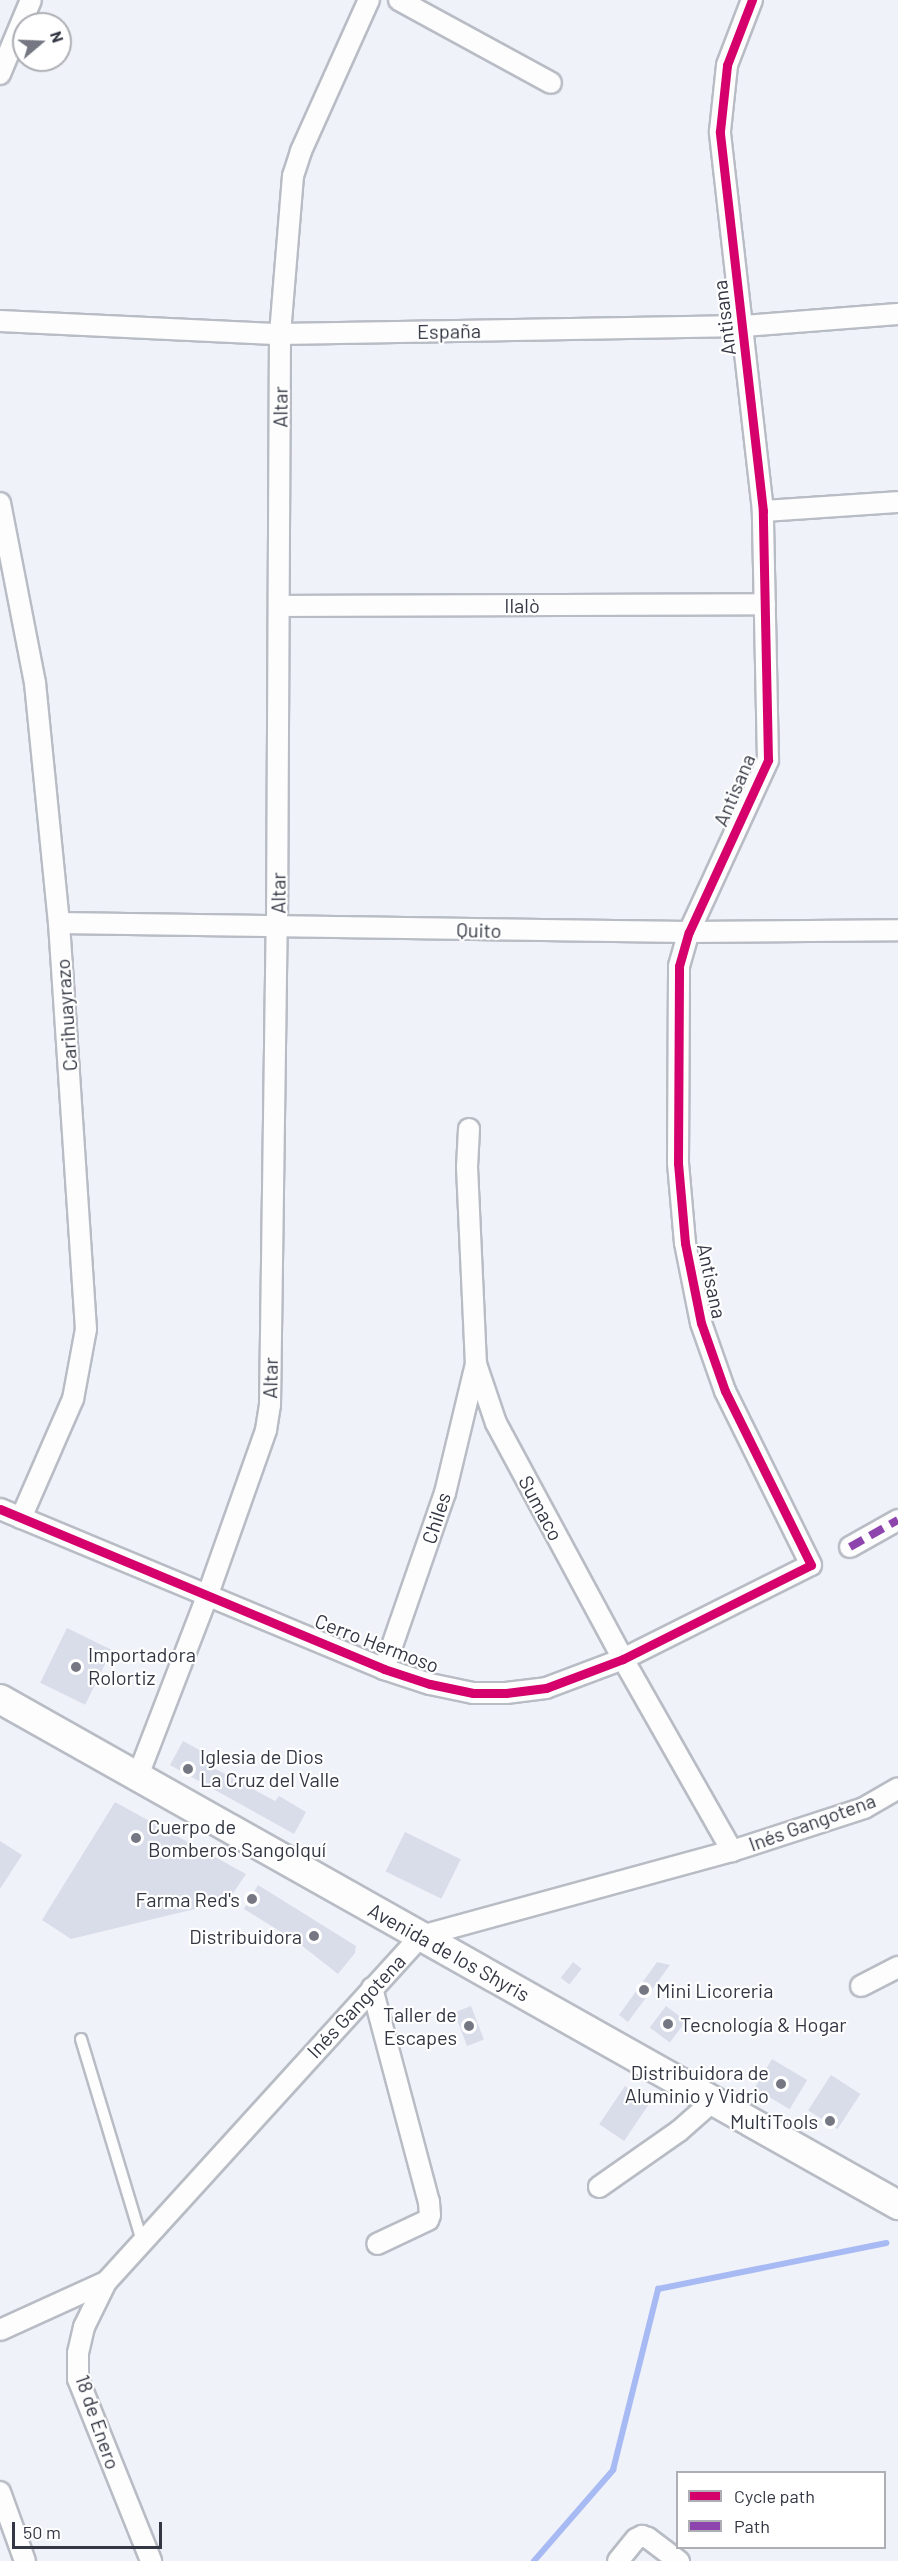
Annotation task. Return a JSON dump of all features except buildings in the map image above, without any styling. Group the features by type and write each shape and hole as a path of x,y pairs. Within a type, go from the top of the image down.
{"main road":[{"name":"Avenida de los Shyris","path":"0,1699 898,2205"}],"street":[{"path":"0,74 31,0"},
{"name":"Altar","path":"137,1778 208,1594 266,1430 270,1405 277,928 280,334 293,176 301,151 369,0"},
{"path":"399,0 551,83"},
{"name":"Antisana","path":"752,0 727,65 720,131 744,326 763,511 768,760 763,777 689,932 679,966 678,1163 685,1244 701,1323 725,1391 811,1565"},
{"name":"España","path":"0,321 280,334 744,326 898,314"},
{"path":"763,511 898,502"},
{"name":"Carihuayrazo","path":"0,508 35,683 59,923 86,1329 73,1400 21,1518"},
{"name":"Ilalò","path":"279,606 765,604"},
{"name":"Quito","path":"59,923 277,928 689,932 898,930"},
{"name":"Sumaco","path":"469,1129 467,1167 476,1364 496,1423 623,1659 732,1851"},
{"name":"Chiles","path":"384,1669 445,1493 476,1364"},
{"name":"Cerro Hermoso","path":"0,1509 384,1669 430,1684 473,1693 506,1693 546,1688 623,1659 811,1565"},
{"path":"850,1547 898,1520"},
{"name":"Inés Gangotena","path":"1,2328 106,2282 421,1936 732,1851 864,1808 898,1788"},
{"path":"861,1986 898,1967"},
{"path":"372,1988 429,2202 430,2215 428,2220 377,2244"},
{"path":"599,2187 679,2131 713,2101"},
{"name":"18 de Enero","path":"106,2282 84,2327 78,2353 78,2379 150,2561"},
{"path":"0,2492 25,2561"},
{"path":"618,2561 636,2539 648,2538 679,2561"}],"lane":[{"path":"81,2039 142,2241"}],"waterway":[{"path":"534,2561 613,2470 658,2289 886,2243"}],"marked path":[{"path":"850,1547 898,1520"}],"cycle path":[{"path":"0,1509 384,1669 430,1684 473,1693 506,1693 546,1688 623,1659 811,1565 725,1391 701,1323 685,1243 678,1163 679,966 689,932 768,760 763,511 720,131 727,65 752,0"}],"place":[{"name":"Importadora Rolortiz","path":"76,1667"},
{"name":"Iglesia de Dios La Cruz del Valle","path":"188,1769"},
{"name":"Cuerpo de Bomberos Sangolquí","path":"136,1838"},
{"name":"Farma Red's","path":"252,1899"},
{"name":"Distribuidora","path":"314,1936"},
{"name":"Mini Licoreria","path":"644,1990"},
{"name":"Tecnología & Hogar","path":"668,2024"},
{"name":"Taller de Escapes","path":"469,2026"},
{"name":"Distribuidora de Aluminio y Vidrio","path":"781,2084"},
{"name":"MultiTools","path":"830,2121"}]}
